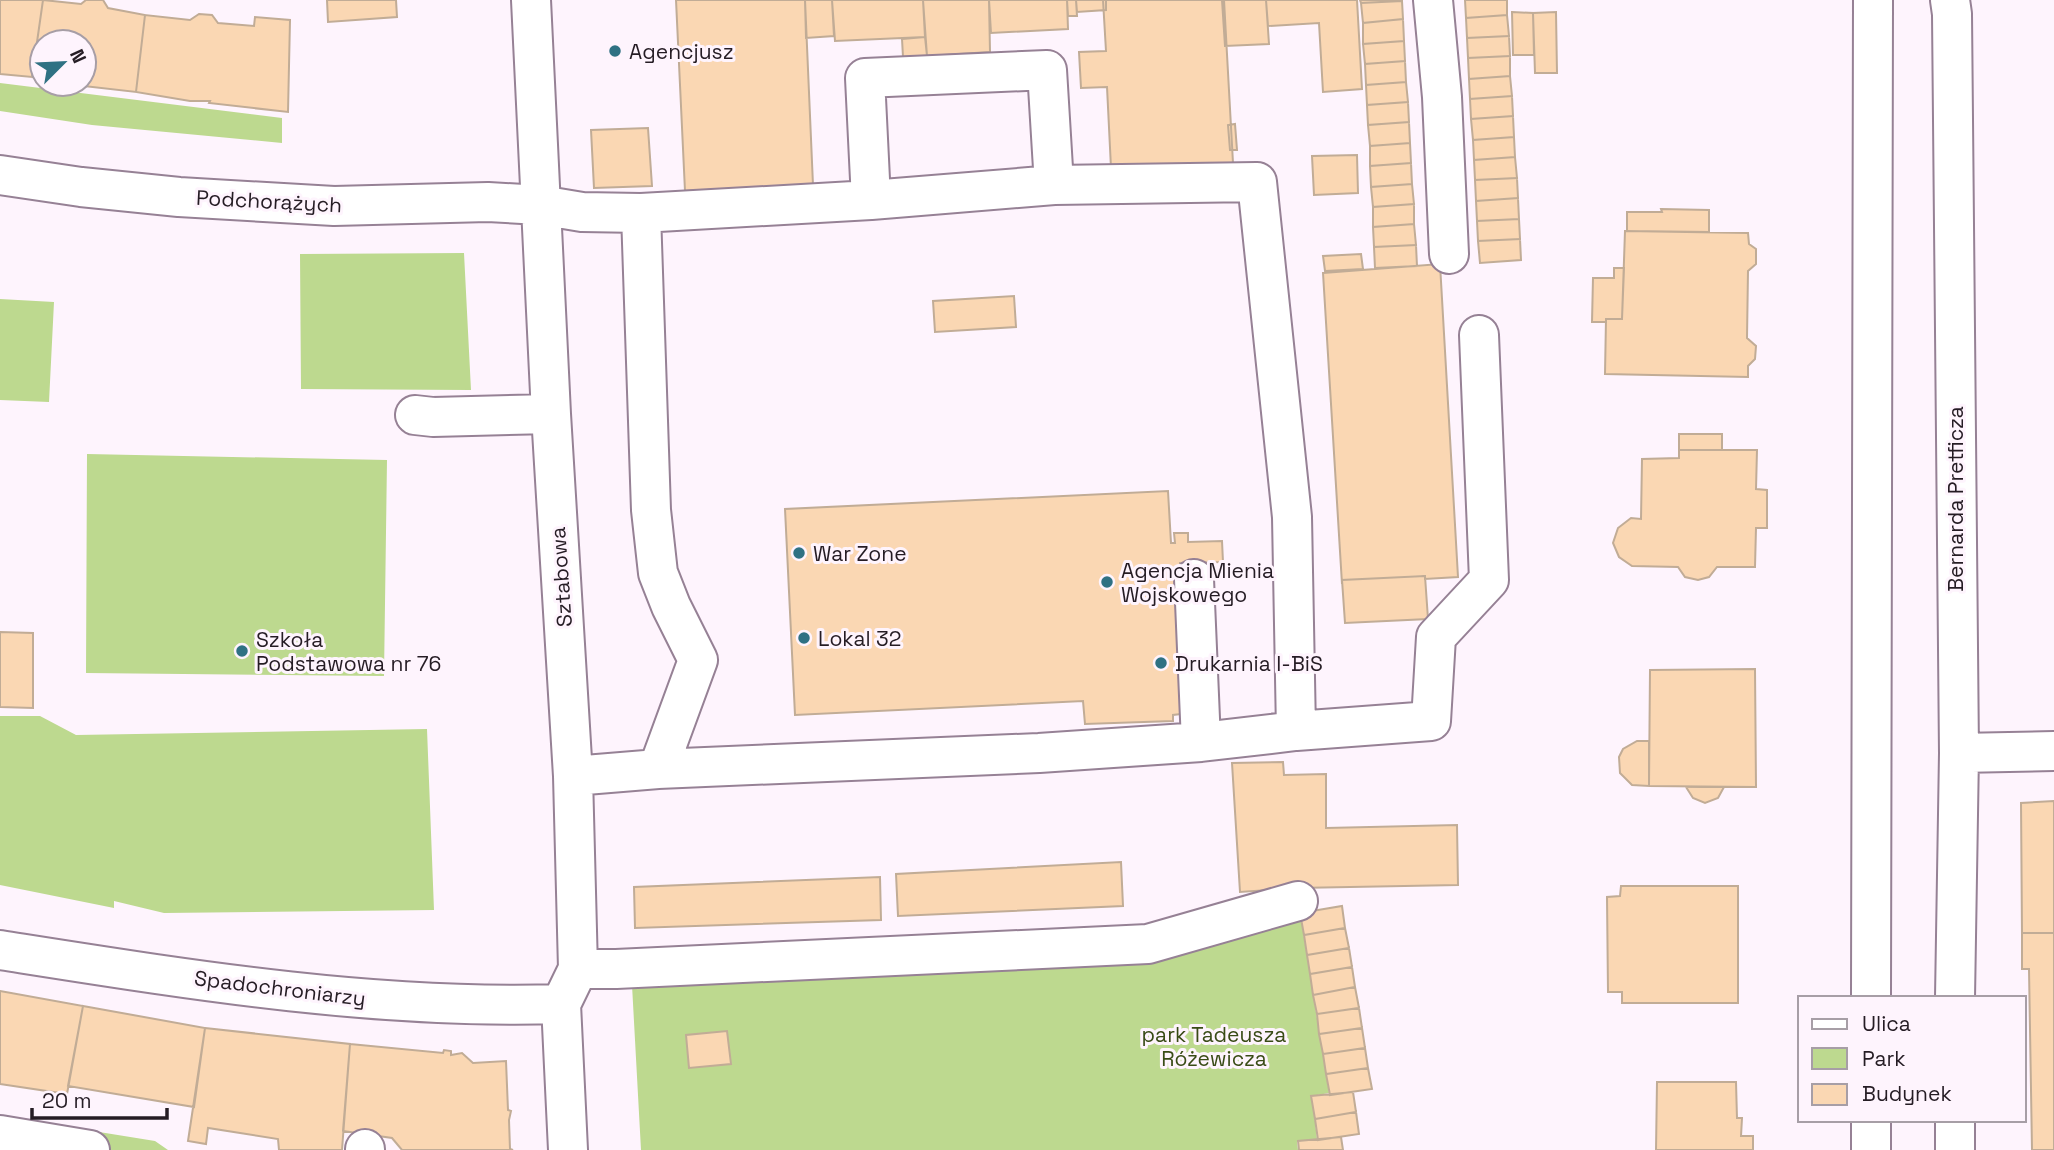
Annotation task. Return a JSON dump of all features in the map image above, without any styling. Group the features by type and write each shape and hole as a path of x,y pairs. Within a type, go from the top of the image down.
{"street":[{"name":"Sztabowa","path":"531,0 551,414 573,776 578,969 561,1004 568,1150"},
{"path":"1433,0 1442,97 1449,254"},
{"path":"1871,996 1873,0"},
{"name":"Bernarda Pretficza","path":"1950,0 1959,753 1955,996"},
{"path":"871,200 865,78 1047,70 1054,185"},
{"name":"Podchorążych","path":"0,174 81,187 178,197 334,206 462,202 540,205 582,212 641,213 871,200 1054,185 1257,181 1292,517 1296,730"},
{"path":"641,213 651,510 658,573 698,660 658,769"},
{"path":"573,776 658,769 1039,753 1201,742 1296,730 1431,721 1436,637 1489,580 1479,335"},
{"path":"415,415 433,417 551,414"},
{"path":"1194,579 1201,742"},
{"path":"1959,753 2054,751"},
{"path":"578,969 1148,944 1298,901"},
{"name":"Spadochroniarzy","path":"0,950 307,994 404,1002 561,1004"},
{"path":"1871,1122 1871,1150"},
{"path":"1955,1122 1955,1150"},
{"path":"0,1135 90,1150"}],"green space":[{"path":"0,83 28,86 28,98 98,98 98,95 282,118 282,143 92,125 0,111"},
{"path":"464,253 471,390 301,389 300,254"},
{"path":"0,299 54,302 49,402 0,400"},
{"path":"87,454 387,460 384,676 86,673"},
{"path":"0,716 40,716 76,735 427,729 434,910 164,913 114,901 114,908 0,885"},
{"name":"park Tadeusza Różewicza","path":"1300,913 1329,1093 1312,1096 1317,1139 1297,1142 1298,1150 641,1150 632,985"},
{"path":"0,1116 155,1141 168,1150 0,1150"}],"building":[{"path":"0,0 43,0 39,28 28,28 28,77 0,74"},
{"path":"43,0 81,4 86,0 103,0 108,8 145,15 136,92 98,88 98,28 39,28"},
{"path":"327,0 396,0 397,17 328,22"},
{"path":"676,0 805,0 813,185 685,191"},
{"path":"805,0 832,0 834,36 806,38"},
{"path":"832,0 923,0 925,37 835,41"},
{"path":"923,0 989,0 990,52 927,56"},
{"path":"989,0 1067,0 1068,29 991,33"},
{"path":"1067,0 1076,0 1077,16 1068,16"},
{"path":"1076,0 1106,0 1106,10 1077,12"},
{"path":"1103,0 1224,0 1233,163 1111,168 1107,87 1081,88 1079,52 1106,51"},
{"path":"1222,0 1266,0 1269,44 1225,46"},
{"path":"1266,0 1357,0 1362,89 1323,92 1319,23 1268,26"},
{"path":"1360,0 1402,0 1402,1 1361,3"},
{"path":"1465,0 1507,0 1507,15 1466,18"},
{"path":"1402,1 1403,19 1363,23 1361,3"},
{"path":"1512,12 1533,13 1534,55 1513,55"},
{"path":"1556,12 1557,73 1535,73 1533,13"},
{"path":"199,14 212,15 218,23 254,26 255,17 290,20 288,112 136,92 145,15 190,20"},
{"path":"1507,15 1509,36 1467,38 1466,18"},
{"path":"1403,19 1404,41 1363,44 1363,23"},
{"path":"1509,36 1510,56 1468,58 1467,38"},
{"path":"925,37 927,56 903,57 902,39"},
{"path":"1404,41 1405,61 1365,64 1363,44"},
{"path":"1510,56 1510,76 1469,79 1468,58"},
{"path":"1405,61 1406,82 1366,85 1365,64"},
{"path":"1510,76 1512,96 1470,99 1469,79"},
{"path":"1406,82 1408,102 1367,105 1366,85"},
{"path":"1512,96 1513,116 1471,119 1470,99"},
{"path":"1408,102 1409,122 1368,125 1367,105"},
{"path":"1513,116 1514,137 1473,140 1471,119"},
{"path":"1409,122 1410,143 1370,146 1368,125"},
{"path":"1235,124 1237,150 1230,150 1228,125"},
{"path":"648,128 652,186 594,188 591,130"},
{"path":"1514,137 1515,157 1474,160 1473,140"},
{"path":"1410,143 1411,163 1370,166 1370,146"},
{"path":"1357,155 1358,193 1314,195 1312,156"},
{"path":"1515,157 1517,178 1475,180 1474,160"},
{"path":"1411,163 1412,184 1371,187 1370,166"},
{"path":"1517,178 1518,198 1476,201 1475,180"},
{"path":"1412,184 1414,204 1373,207 1371,187"},
{"path":"1518,198 1519,219 1477,221 1476,201"},
{"path":"1414,204 1414,224 1373,227 1373,207"},
{"path":"1661,209 1709,210 1709,232 1627,231 1627,212 1662,212"},
{"path":"1519,219 1520,239 1478,241 1477,221"},
{"path":"1414,224 1416,245 1374,247 1373,227"},
{"path":"1625,231 1748,233 1749,244 1756,249 1756,264 1748,271 1747,338 1756,346 1755,359 1748,366 1748,377 1605,374 1606,319 1622,319"},
{"path":"1520,239 1521,260 1480,263 1478,241"},
{"path":"1416,245 1417,266 1375,268 1374,247"},
{"path":"1361,254 1363,269 1325,271 1323,256"},
{"path":"1440,264 1458,577 1342,580 1342,584 1323,273"},
{"path":"1614,268 1624,268 1622,319 1592,322 1593,278 1614,278"},
{"path":"1014,296 1016,327 935,332 933,301"},
{"path":"1679,434 1722,434 1722,450 1679,450"},
{"path":"1679,450 1757,450 1756,489 1767,490 1767,528 1756,528 1755,567 1717,567 1709,577 1698,580 1685,577 1678,567 1632,566 1619,557 1613,543 1618,528 1631,518 1641,519 1642,459 1679,458"},
{"path":"1168,491 1171,543 1175,543 1174,533 1188,533 1188,542 1222,541 1223,562 1180,563 1187,719 1181,714 1173,715 1173,721 1085,724 1083,701 795,715 785,509"},
{"path":"1425,576 1428,619 1345,623 1342,580"},
{"path":"0,632 33,633 33,708 0,707"},
{"path":"1755,669 1756,787 1649,786 1650,670"},
{"path":"1637,741 1649,741 1649,786 1632,785 1620,773 1619,757 1623,749"},
{"path":"1283,762 1284,775 1326,774 1326,828 1457,825 1458,885 1296,888 1240,892 1232,763"},
{"path":"1686,787 1724,787 1718,798 1705,803 1693,798"},
{"path":"2054,801 2054,933 2022,933 2021,803"},
{"path":"1121,862 1123,906 898,916 896,874"},
{"path":"880,877 881,920 635,928 634,887"},
{"path":"1621,886 1738,886 1738,1003 1622,1003 1622,992 1608,992 1607,897 1620,896"},
{"path":"1342,906 1345,928 1304,935 1300,913"},
{"path":"1345,928 1349,948 1307,955 1304,935"},
{"path":"2022,933 2054,933 2054,1150 2032,1150 2029,969 2022,969"},
{"path":"1349,948 1352,967 1310,974 1307,955"},
{"path":"1352,967 1355,987 1313,995 1310,974"},
{"path":"1355,987 1359,1008 1317,1014 1313,995"},
{"path":"0,991 83,1006 67,1094 0,1084"},
{"path":"83,1006 205,1028 194,1107 68,1086"},
{"path":"1359,1008 1362,1028 1319,1034 1317,1014"},
{"path":"205,1028 350,1044 342,1150 279,1150 278,1139 208,1128 206,1144 188,1141"},
{"path":"1362,1028 1365,1048 1323,1054 1319,1034"},
{"path":"727,1031 731,1064 689,1068 686,1035"},
{"path":"350,1044 443,1053 444,1050 451,1051 451,1055 462,1053 473,1063 506,1061 508,1110 511,1111 510,1149 513,1150 402,1150 392,1138 343,1131"},
{"path":"1365,1048 1368,1068 1326,1074 1323,1054"},
{"path":"1368,1068 1372,1089 1330,1095 1326,1074"},
{"path":"1657,1082 1736,1082 1737,1118 1742,1118 1741,1136 1753,1136 1753,1150 1656,1150"},
{"path":"1353,1092 1356,1112 1315,1119 1311,1096"},
{"path":"1356,1112 1359,1134 1318,1140 1315,1119"},
{"path":"1341,1137 1343,1150 1299,1150 1298,1141"}],"place":[{"name":"Agencjusz","path":"615,51"},
{"name":"War Zone","path":"799,553"},
{"name":"Agencja Mienia Wojskowego","path":"1107,582"},
{"name":"Lokal 32","path":"804,638"},
{"name":"Szkoła Podstawowa nr 76","path":"242,651"},
{"name":"Drukarnia I-BiS","path":"1161,663"}]}
